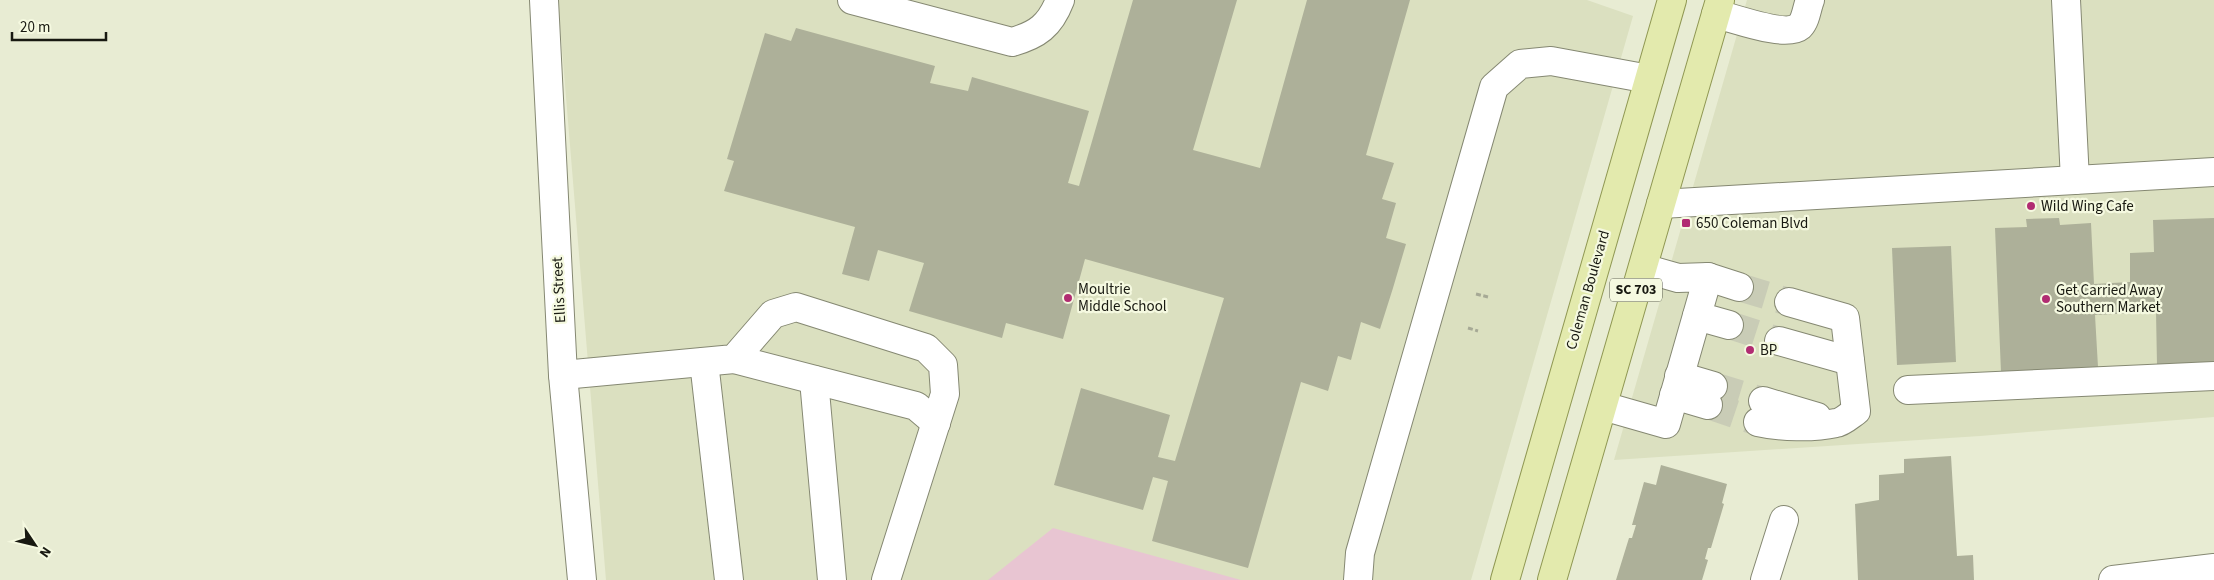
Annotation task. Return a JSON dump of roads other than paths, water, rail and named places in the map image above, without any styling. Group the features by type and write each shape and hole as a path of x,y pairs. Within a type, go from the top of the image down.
{"main road":[{"name":"Coleman Boulevard","path":"1504,580 1672,0"},
{"name":"SC 703","path":"1552,580 1718,7"},
{"path":"1524,580 1556,467 1572,348"}],"street":[{"name":"Ellis Street","path":"544,0 563,375 582,580"},
{"path":"852,0 1012,42 1034,36 1055,13 1060,0"},
{"path":"1718,7 1778,29 1792,31 1802,24 1810,0"},
{"path":"2066,0 2075,180"},
{"path":"1358,580 1360,552 1494,87 1520,64 1551,61 1649,79"},
{"path":"1661,204 2214,172"},
{"path":"1642,268 1678,278 1708,277 1739,287"},
{"path":"1603,406 1666,424 1708,277"},
{"path":"1760,411 1772,425 1799,426 1837,423 1856,411 1845,318 1790,302"},
{"path":"734,359 773,314 796,307 926,348 943,365 945,394 886,580"},
{"path":"1697,316 1729,325"},
{"path":"1779,341 1850,361"},
{"path":"563,375 734,359 916,406 936,423"},
{"path":"704,362 729,580"},
{"path":"1908,390 2214,376"},
{"path":"814,380 832,580"},
{"path":"1677,386 1710,395"},
{"path":"1765,580 1784,520"},
{"path":"2113,580 2214,568"}],"tunnel":[{"path":"1739,287 1789,302"},
{"path":"1729,325 1779,341"},
{"path":"1713,386 1763,401"},
{"path":"1708,405 1758,422"}],"place":[{"name":"Wild Wing Cafe","path":"2031,206"},
{"name":"650 Coleman Blvd","path":"1686,223"},
{"name":"Moultrie Middle School","path":"1068,298"},
{"name":"Get Carried Away Southern Market","path":"2046,299"},
{"name":"BP","path":"1750,350"}]}
